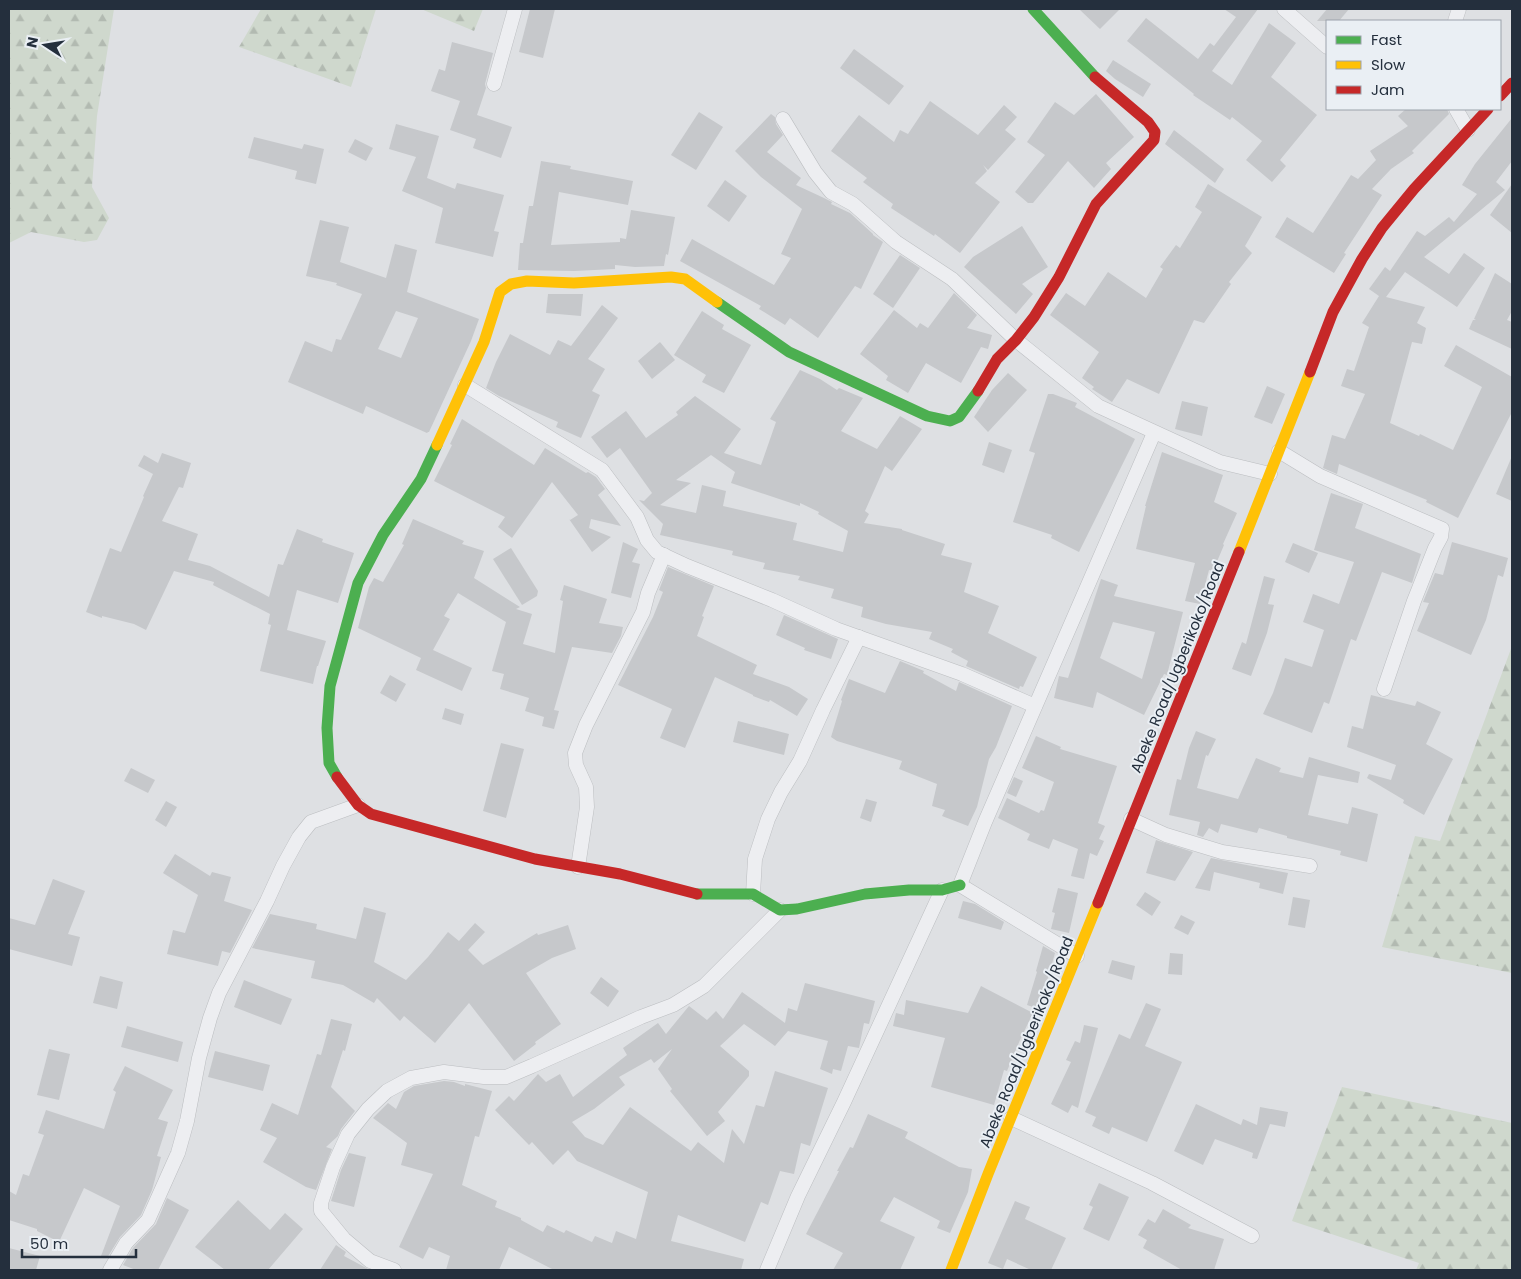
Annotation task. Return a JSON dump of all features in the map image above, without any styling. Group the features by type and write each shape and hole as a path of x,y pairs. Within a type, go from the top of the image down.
{"street":[{"path":"494,84 515,9"},
{"path":"1033,9 1092,75 1148,122 1155,132 1154,140 1096,204 1059,277 1034,317 997,360 972,400 959,416 950,421 927,416 789,352 685,279 670,277 574,283 527,281 511,284 500,292 484,342 421,478 383,535 358,583 330,686 327,728 330,763 342,785 358,805 371,814 397,822 535,859 620,874 659,886 699,894 753,894 780,910 797,909 865,894 909,890 942,890 960,885 1077,956"},
{"path":"1284,9 1326,45"},
{"path":"1501,95 1512,83"},
{"path":"1457,110 1468,130"},
{"name":"Abeke Road/Ugberikoko/Road","path":"952,1267 1221,598 1333,312 1362,259 1382,228 1414,189 1487,110"},
{"path":"783,119 815,172 831,192 852,204 896,242 952,279 1016,340 1098,406 1220,462 1270,474"},
{"path":"465,385 602,470 637,517 647,540 657,552 836,629 962,674 1035,706"},
{"path":"960,885 1035,706 1154,433"},
{"path":"1279,451 1320,476 1442,529 1441,536 1414,600 1384,689"},
{"path":"578,867 587,806 586,787 576,765 576,753 586,725 643,612 648,593 664,555"},
{"path":"753,894 755,858 768,819 781,792 800,761 859,637"},
{"path":"110,1270 126,1243 148,1220 178,1153 187,1121 198,1058 210,1018 219,994 283,866 299,837 311,822 358,805"},
{"path":"1131,819 1166,835 1222,852 1310,866"},
{"path":"767,1270 798,1196 844,1102 942,890"},
{"path":"394,1270 370,1261 344,1239 321,1212 321,1203 333,1167 348,1134 374,1103 387,1091 410,1078 444,1072 484,1077 506,1077 641,1017 673,1005 704,986 780,910"},
{"path":"1011,1118 1152,1183 1252,1236"},
{"path":"952,1267 967,1270"}],"green space":[{"path":"9,9 114,9 97,116 92,187 109,218 97,240 84,242 31,232 9,243"},
{"path":"261,9 376,9 351,87 239,47"},
{"path":"421,9 483,9 474,31"},
{"path":"1512,646 1512,973 1382,947 1415,836 1440,841"},
{"path":"1342,1087 1512,1123 1512,1270 1416,1270 1419,1263 1292,1221"}],"building":[{"path":"530,9 555,9 543,58 519,52"},
{"path":"1079,9 1120,9 1100,29"},
{"path":"1224,9 1258,9 1212,71 1232,85 1269,23 1296,43 1271,77 1317,115 1280,160 1286,166 1272,182 1246,160 1262,141 1232,117 1230,120 1193,95 1127,41 1146,18 1198,59 1210,43 1214,46 1236,17"},
{"path":"1327,9 1349,9 1340,20 1317,21"},
{"path":"452,42 493,53 485,84 486,88 477,115 512,127 501,158 473,148 476,139 450,130 460,101 431,91 439,69 445,71"},
{"path":"854,49 904,86 889,105 840,68"},
{"path":"1113,60 1151,84 1143,97 1106,71"},
{"path":"1096,94 1134,137 1106,163 1111,169 1094,188 1068,161 1033,203 1028,203 1015,192 1045,155 1027,142 1055,102 1074,115"},
{"path":"930,101 978,135 1004,105 1017,117 1005,130 1016,139 988,170 983,165 987,171 975,183 1000,202 960,253 935,234 934,236 891,208 893,204 863,182 867,178 831,151 859,115 894,142 900,130 908,134"},
{"path":"1405,110 1447,110 1449,114 1412,151 1414,153 1391,169 1372,189 1382,195 1344,253 1346,254 1334,273 1275,237 1287,217 1313,233 1351,175 1358,179 1376,160 1370,151 1408,126 1398,116"},
{"path":"699,112 723,127 696,170 671,155"},
{"path":"771,114 775,117 776,124 783,135 767,152 801,178 796,185 850,213 883,242 861,289 855,286 818,338 790,318 785,325 759,309 761,306 680,261 692,239 774,285 791,258 781,254 802,209 761,177 735,151"},
{"path":"1512,118 1512,161 1496,182 1505,190 1424,257 1449,274 1464,253 1485,268 1457,307 1405,272 1386,297 1425,307 1417,323 1426,328 1422,344 1412,342 1390,423 1419,436 1420,434 1453,450 1482,387 1444,366 1456,345 1512,377 1512,412 1458,518 1426,502 1427,500 1339,464 1337,474 1323,468 1332,435 1345,439 1365,394 1341,386 1347,369 1354,371 1369,327 1362,323 1379,296 1369,289 1385,267 1390,271 1417,231 1425,236 1449,217 1454,222 1477,194 1462,185 1475,164"},
{"path":"396,124 439,136 427,178 455,189 457,183 504,195 494,231 499,232 493,257 435,243 443,208 402,191 416,157 389,149"},
{"path":"1174,130 1224,169 1215,183 1165,144"},
{"path":"254,137 302,149 304,144 324,149 316,184 295,179 297,171 248,158"},
{"path":"355,139 373,148 366,161 348,152"},
{"path":"541,161 571,166 570,169 633,181 628,205 559,192 551,245 620,242 620,238 626,239 631,210 675,217 664,266 635,267 615,265 615,269 574,271 518,270 520,243 523,243 529,206 533,206"},
{"path":"725,180 747,196 729,222 707,206"},
{"path":"1208,184 1262,217 1245,246 1252,253 1229,282 1231,284 1204,323 1194,320 1159,394 1127,379 1112,402 1092,389 1094,387 1082,378 1099,352 1050,315 1066,293 1085,306 1108,272 1146,298 1163,269 1160,267 1176,245 1180,248 1202,212 1195,207"},
{"path":"1512,184 1512,233 1490,215"},
{"path":"320,220 349,227 340,262 386,278 395,244 417,250 407,292 479,319 471,341 429,432 427,433 366,406 363,414 288,382 305,341 332,352 336,339 341,340 362,294 336,285 337,283 306,276","holes":["396,311 418,318 401,358 378,349"]},
{"path":"1022,226 1048,267 1022,284 1033,294 1016,314 964,267 973,257"},
{"path":"900,255 920,268 893,308 873,294"},
{"path":"1495,273 1512,284 1512,311 1507,320 1512,322 1512,349 1469,329 1473,320 1476,320 1474,319"},
{"path":"954,293 977,315 967,328 992,335 988,349 981,347 961,383 926,363 908,393 886,380 888,376 860,354 894,310 917,328 920,323 928,328"},
{"path":"548,294 583,294 581,316 546,313"},
{"path":"602,305 618,318 588,359 605,369 592,391 600,395 581,438 556,427 558,422 499,396 486,388 510,334 550,355 558,340 571,346"},
{"path":"702,311 724,325 722,329 751,345 724,393 702,382 706,375 674,355"},
{"path":"660,342 675,360 652,379 638,361"},
{"path":"800,370 820,379 837,390 839,388 863,398 841,431 877,449 900,416 922,429 892,471 885,466 865,511 869,514 864,523 902,529 945,544 941,555 972,563 964,592 999,606 988,633 1037,657 1023,687 1020,686 1019,689 966,666 968,661 951,652 953,649 929,639 932,632 886,624 861,617 863,607 831,598 834,589 798,580 800,576 763,569 765,563 732,555 733,551 660,535 663,524 639,500 644,501 652,493 620,448 607,458 591,437 626,411 646,438 678,415 676,412 695,396 741,429 724,453 761,465 776,422 770,419","holes":["711,455 735,472 731,483 800,506 800,503 819,512 818,514 848,531 843,552 793,540 797,523 723,506 726,491 702,485 696,513 660,505 691,483 676,480"]},
{"path":"1008,373 1027,390 988,432 974,417 992,390"},
{"path":"1267,386 1285,394 1272,424 1254,417"},
{"path":"1048,394 1077,403 1075,407 1135,439 1079,552 1051,538 1052,535 1013,522 1035,453 1029,451"},
{"path":"1182,401 1208,407 1202,436 1175,429"},
{"path":"462,419 534,465 545,448 596,477 605,489 598,495 621,526 591,519 589,528 611,537 592,552 569,519 578,515 552,482 512,538 498,527 505,517 434,481 452,445 450,444"},
{"path":"989,442 1012,450 1004,473 982,465"},
{"path":"1162,452 1223,475 1214,502 1237,513 1213,571 1209,570 1200,604 1185,601 1195,563 1136,549 1145,506"},
{"path":"162,453 191,463 183,488 179,487 162,521 198,534 188,560 210,566 269,597 278,564 283,565 297,529 323,539 322,542 354,553 338,603 297,590 287,630 326,641 313,684 260,671 271,625 268,624 270,614 213,585 214,582 174,571 146,630 134,624 102,616 102,618 86,612 110,548 121,552 153,474 138,466 144,455 158,463"},
{"path":"1512,456 1512,501 1496,494"},
{"path":"1331,493 1363,504 1355,528 1421,554 1412,583 1382,572 1356,641 1351,639 1329,704 1324,702 1312,733 1263,714 1273,693 1285,658 1312,667 1324,630 1303,622 1313,594 1339,604 1354,562 1314,550"},
{"path":"413,519 464,541 462,544 484,551 474,578 520,607 516,609 532,614 523,644 555,653 563,601 560,600 564,585 607,599 599,623 623,627 621,636 612,653 572,647 554,710 559,711 554,729 542,726 544,717 525,711 529,698 500,689 504,674 492,671 506,622 458,593 444,616 450,619 433,650 472,668 462,691 416,670 421,658 358,628 369,587 374,578 383,582 404,545 402,544"},
{"path":"623,542 638,549 632,562 640,564 631,598 611,593"},
{"path":"1452,542 1508,558 1503,577 1498,575 1486,620 1471,655 1417,631 1429,603 1423,602 1435,573 1443,575"},
{"path":"1293,543 1318,553 1309,573 1285,562"},
{"path":"511,548 538,591 537,596 522,605 493,559"},
{"path":"668,567 714,586 702,616 704,617 697,636 757,665 753,674 789,687 808,699 797,716 770,700 769,702 753,696 715,677 685,748 660,738 672,709 618,685 653,617 663,592 659,590"},
{"path":"1264,576 1275,579 1268,604 1274,605 1267,633 1251,676 1232,669 1242,642 1246,644"},
{"path":"1101,579 1118,585 1114,596 1183,612 1167,675 1164,674 1144,715 1097,692 1093,708 1054,698 1059,676 1068,678","holes":["1113,622 1155,632 1142,679 1100,658"]},
{"path":"784,615 838,639 831,659 804,650 805,648 776,635"},
{"path":"900,661 924,671 923,673 956,691 959,682 1012,706 996,747 989,759 977,807 968,826 942,816 945,810 932,806 937,784 899,769 902,761 837,741 831,737 849,679 885,693"},
{"path":"390,675 406,684 396,702 380,693"},
{"path":"1371,695 1415,706 1417,701 1441,712 1426,744 1453,759 1424,815 1403,803 1404,800 1367,778 1369,774 1391,780 1396,765 1347,747 1352,726 1363,729"},
{"path":"445,708 464,714 461,725 442,719"},
{"path":"738,721 789,734 784,755 733,742"},
{"path":"1196,731 1216,739 1208,756 1206,755 1197,788 1238,799 1256,758 1281,768 1279,772 1303,778 1309,757 1360,772 1358,783 1318,775 1308,815 1348,824 1352,807 1378,814 1367,862 1340,855 1341,851 1287,838 1287,836 1259,828 1257,833 1221,824 1218,833 1209,828 1203,837 1197,835 1200,822 1169,815 1177,779 1181,780 1189,748"},
{"path":"1036,736 1061,747 1060,749 1117,766 1098,823 1105,826 1099,839 1104,841 1097,856 1090,853 1084,879 1071,876 1078,849 1053,839 1049,849 1027,840 1030,834 998,818 1007,798 1039,813 1041,810 1044,811 1054,782 1022,768"},
{"path":"501,743 524,749 506,818 483,811"},
{"path":"131,768 155,780 148,793 124,781"},
{"path":"1014,777 1023,781 1016,797 1007,793"},
{"path":"866,799 877,802 871,822 860,818"},
{"path":"166,801 177,807 166,827 155,820"},
{"path":"1156,840 1193,852 1175,881 1146,873"},
{"path":"175,854 210,876 212,872 231,877 224,901 252,910 230,953 222,951 218,966 167,954 173,930 185,933 198,895 163,873"},
{"path":"1211,858 1288,873 1283,894 1259,888 1260,883 1214,872 1210,891 1195,888"},
{"path":"53,879 85,891 68,934 80,937 72,966 9,949 9,918 35,925"},
{"path":"1058,888 1078,893 1069,933 1051,929 1055,913 1052,912"},
{"path":"1145,892 1161,902 1152,916 1136,905"},
{"path":"1293,897 1310,900 1305,928 1288,925"},
{"path":"963,901 975,904 1004,922 1001,930 958,918"},
{"path":"364,907 386,913 374,962 406,980 448,932 459,941 475,923 485,932 468,950 483,965 537,933 538,935 568,925 576,949 552,958 526,973 561,1024 535,1042 536,1044 514,1061 469,1003 435,1043 404,1016 400,1021 377,998 374,1003 343,985 311,978 315,961 252,948 270,914 317,924 316,929 356,939"},
{"path":"1181,915 1195,922 1188,935 1174,928"},
{"path":"1043,946 1055,953 1039,1009 1027,1005"},
{"path":"1170,953 1183,954 1182,975 1168,974"},
{"path":"1112,960 1135,966 1132,980 1108,973"},
{"path":"100,976 123,982 117,1009 93,1003"},
{"path":"601,977 619,991 608,1007 590,993"},
{"path":"244,980 292,999 281,1025 234,1007"},
{"path":"805,983 875,1001 869,1024 864,1023 859,1048 848,1046 841,1071 833,1069 832,1074 820,1069 828,1041 788,1031 775,1046 744,1024 720,1046 749,1071 749,1076 718,1112 725,1121 707,1136 670,1091 672,1089 658,1069 672,1049 654,1063 651,1059 619,1077 625,1085 594,1109 572,1122 585,1137 603,1145 630,1107 691,1151 698,1142 724,1163 732,1129 744,1144 756,1105 764,1107 775,1071 828,1088 810,1146 801,1143 794,1174 780,1171 768,1205 761,1202 745,1242 678,1215 671,1241 744,1259 741,1270 554,1270 509,1247 499,1270 446,1270 450,1256 429,1247 423,1259 399,1247 433,1174 401,1165 407,1143 373,1118 388,1103 396,1109 404,1092 414,1086 444,1081 492,1091 479,1137 475,1136 462,1185 497,1201 495,1207 521,1218 521,1220 543,1232 547,1225 564,1233 566,1230 592,1242 595,1236 612,1243 616,1231 636,1239 648,1192 577,1161 568,1150 553,1165 532,1142 529,1145 495,1110 509,1096 514,1101 538,1074 546,1082 560,1074 573,1097 627,1055 623,1048 658,1023 666,1034 689,1006 707,1020 716,1011 723,1019 742,992 785,1023 788,1008 797,1011"},
{"path":"981,986 1033,1013 1007,1071 1004,1070 994,1105 931,1087 945,1038 893,1026 896,1013 904,1015 906,1000 968,1013"},
{"path":"1146,1003 1161,1009 1145,1046 1182,1062 1147,1142 1112,1127 1109,1134 1092,1126 1096,1117 1085,1112 1119,1034 1130,1039"},
{"path":"331,1019 352,1024 345,1051 343,1050 331,1087 355,1111 338,1136 326,1147 332,1149 316,1190 306,1187 263,1162 277,1138 260,1130 272,1103 298,1115 317,1054 321,1055"},
{"path":"1084,1025 1098,1028 1078,1108 1072,1105 1068,1113 1051,1104 1071,1062 1066,1060 1075,1041 1080,1043"},
{"path":"127,1026 183,1042 178,1062 121,1047"},
{"path":"49,1049 70,1054 59,1100 37,1095"},
{"path":"215,1051 270,1065 263,1091 208,1077"},
{"path":"125,1066 173,1090 158,1119 168,1122 157,1156 161,1157 152,1190 141,1215 120,1237 107,1258 101,1256 120,1206 84,1188 59,1242 37,1231 37,1229 9,1220 9,1191 16,1195 23,1174 29,1176 44,1135 38,1133 46,1110 104,1129 116,1092 113,1090"},
{"path":"1196,1104 1241,1125 1243,1119 1257,1125 1260,1107 1288,1112 1285,1127 1270,1124 1257,1159 1252,1158 1253,1153 1215,1139 1203,1165 1174,1151"},
{"path":"868,1114 908,1132 905,1138 959,1167 972,1169 968,1192 950,1233 937,1228 940,1221 894,1197 880,1221 915,1237 900,1270 833,1270 843,1253 806,1234 850,1147 853,1148"},
{"path":"349,1153 366,1157 354,1207 331,1201 341,1170"},
{"path":"1099,1183 1129,1197 1109,1241 1083,1229 1093,1207 1089,1205"},
{"path":"167,1198 189,1210 158,1270 136,1270 123,1265 133,1248 156,1224"},
{"path":"238,1200 270,1230 285,1213 303,1229 268,1270 225,1270 195,1247"},
{"path":"1015,1201 1030,1207 1025,1219 1066,1238 1051,1270 1031,1270 1007,1259 1003,1269 988,1263"},
{"path":"1163,1209 1191,1225 1188,1228 1224,1239 1214,1270 1182,1270 1143,1248 1147,1240 1138,1235 1148,1219 1155,1223"},
{"path":"336,1245 346,1252 344,1256 370,1270 320,1270"},
{"path":"9,1248 40,1256 36,1270 9,1270"}],"traffic: fast":[{"path":"1033,9 1095,77"},
{"path":"717,302 789,352 927,416 950,421 959,417 978,391"},
{"path":"337,777 329,763 327,728 330,686 358,583 383,535 421,479 437,445"},
{"path":"697,894 753,894 780,910 797,909 865,894 909,890 942,890 960,885"}],"traffic: slow":[{"path":"437,445 484,342 500,292 511,284 527,281 574,283 671,277 685,279 717,302"},
{"path":"1239,552 1310,372"},
{"path":"951,1270 1098,903"}],"traffic: jam":[{"path":"978,391 997,359 1016,340 1034,317 1059,277 1096,204 1154,140 1155,132 1148,122 1095,77"},
{"path":"1501,95 1512,83"},
{"path":"1310,372 1333,312 1362,259 1382,228 1414,189 1487,110"},
{"path":"1098,903 1239,552"},
{"path":"337,777 358,805 371,814 535,859 620,874 697,894"}]}
